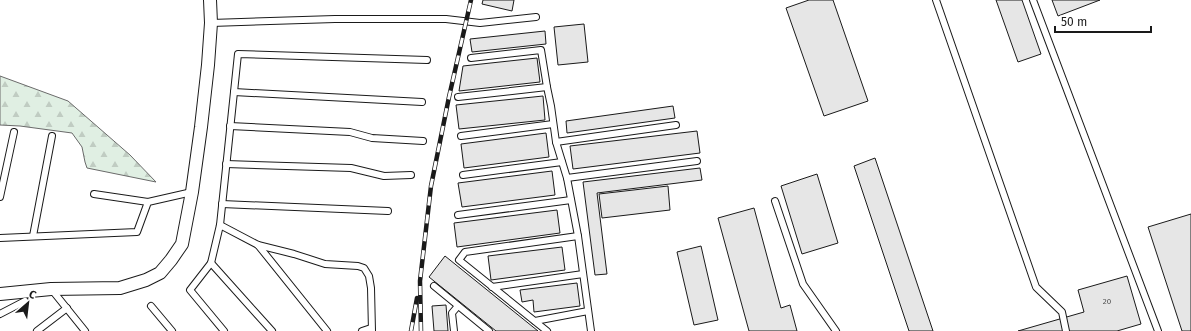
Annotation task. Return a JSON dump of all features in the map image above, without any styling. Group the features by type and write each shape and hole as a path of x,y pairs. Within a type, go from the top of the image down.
{"street":[{"path":"0,294 51,288 120,288 146,280 160,273 171,260 182,244 192,192 201,127 211,23 210,0"}],"lane":[{"path":"936,0 1036,288 1062,312 1066,331"},
{"path":"1033,0 1158,331"},
{"path":"211,23 335,19 446,19 480,23 536,17"},
{"path":"471,58 541,50 547,87 552,106 556,142 567,178 578,236 591,331"},
{"path":"224,331 190,290 211,263 220,226 238,54 427,60"},
{"path":"458,97 547,87"},
{"path":"234,92 422,102"},
{"path":"460,136 553,124"},
{"path":"556,142 676,125"},
{"path":"230,126 350,132 372,138 423,141"},
{"path":"0,197 14,132"},
{"path":"33,236 52,136"},
{"path":"567,178 697,161"},
{"path":"463,175 562,162"},
{"path":"226,164 351,168 384,176 411,175"},
{"path":"94,194 148,202 192,192"},
{"path":"458,215 571,200"},
{"path":"774,201 802,284 836,331"},
{"path":"0,238 137,232 148,202"},
{"path":"222,204 388,211"},
{"path":"220,226 258,245 325,264 358,266 364,268 371,288 371,330 362,331"},
{"path":"547,331 459,260 465,252 578,236"},
{"path":"258,245 327,331"},
{"path":"211,263 272,331"},
{"path":"492,287 583,274"},
{"path":"434,286 489,331"},
{"path":"51,288 85,331"},
{"path":"0,314 25,300"},
{"path":"150,306 172,331"},
{"path":"454,331 452,313 458,306"},
{"path":"37,331 66,308"},
{"path":"535,321 588,311"}],"green space":[{"path":"0,76 68,101 130,155 156,182 87,168 82,147 72,133 20,126 0,125"}],"building":[{"path":"483,0 514,0 512,11 482,4"},
{"path":"809,0 833,0 868,101 824,116 786,8"},
{"path":"996,0 1022,0 1041,54 1018,62"},
{"path":"1052,0 1100,0 1058,16"},
{"path":"584,24 588,62 558,65 554,27"},
{"path":"545,31 546,44 472,52 470,39"},
{"path":"537,58 540,82 459,91 463,66"},
{"path":"543,96 545,120 459,129 456,105"},
{"path":"673,106 675,118 567,133 566,121"},
{"path":"697,131 700,153 573,169 570,146"},
{"path":"546,133 549,157 464,168 461,144"},
{"path":"875,158 933,331 909,331 854,166"},
{"path":"700,168 702,180 597,193 607,274 595,275 583,182"},
{"path":"552,171 555,195 462,207 458,183"},
{"path":"817,174 838,243 802,254 781,186"},
{"path":"668,186 670,210 602,218 599,194"},
{"path":"754,208 781,308 790,305 797,331 749,331 718,218"},
{"path":"557,210 560,233 457,247 454,223"},
{"path":"1191,214 1191,331 1182,331 1148,227"},
{"path":"701,246 718,320 694,325 677,252"},
{"path":"562,247 565,270 491,280 488,256"},
{"path":"445,256 538,331 496,331 429,277"},
{"path":"1127,276 1141,324 1117,331 1018,331 1084,312 1078,290"},
{"path":"577,283 580,306 534,312 533,300 522,302 520,290"},
{"path":"446,305 448,331 434,331 432,306"}],"railway":[{"path":"421,331 420,281 431,186 471,0"},
{"path":"411,331 417,298"}]}
